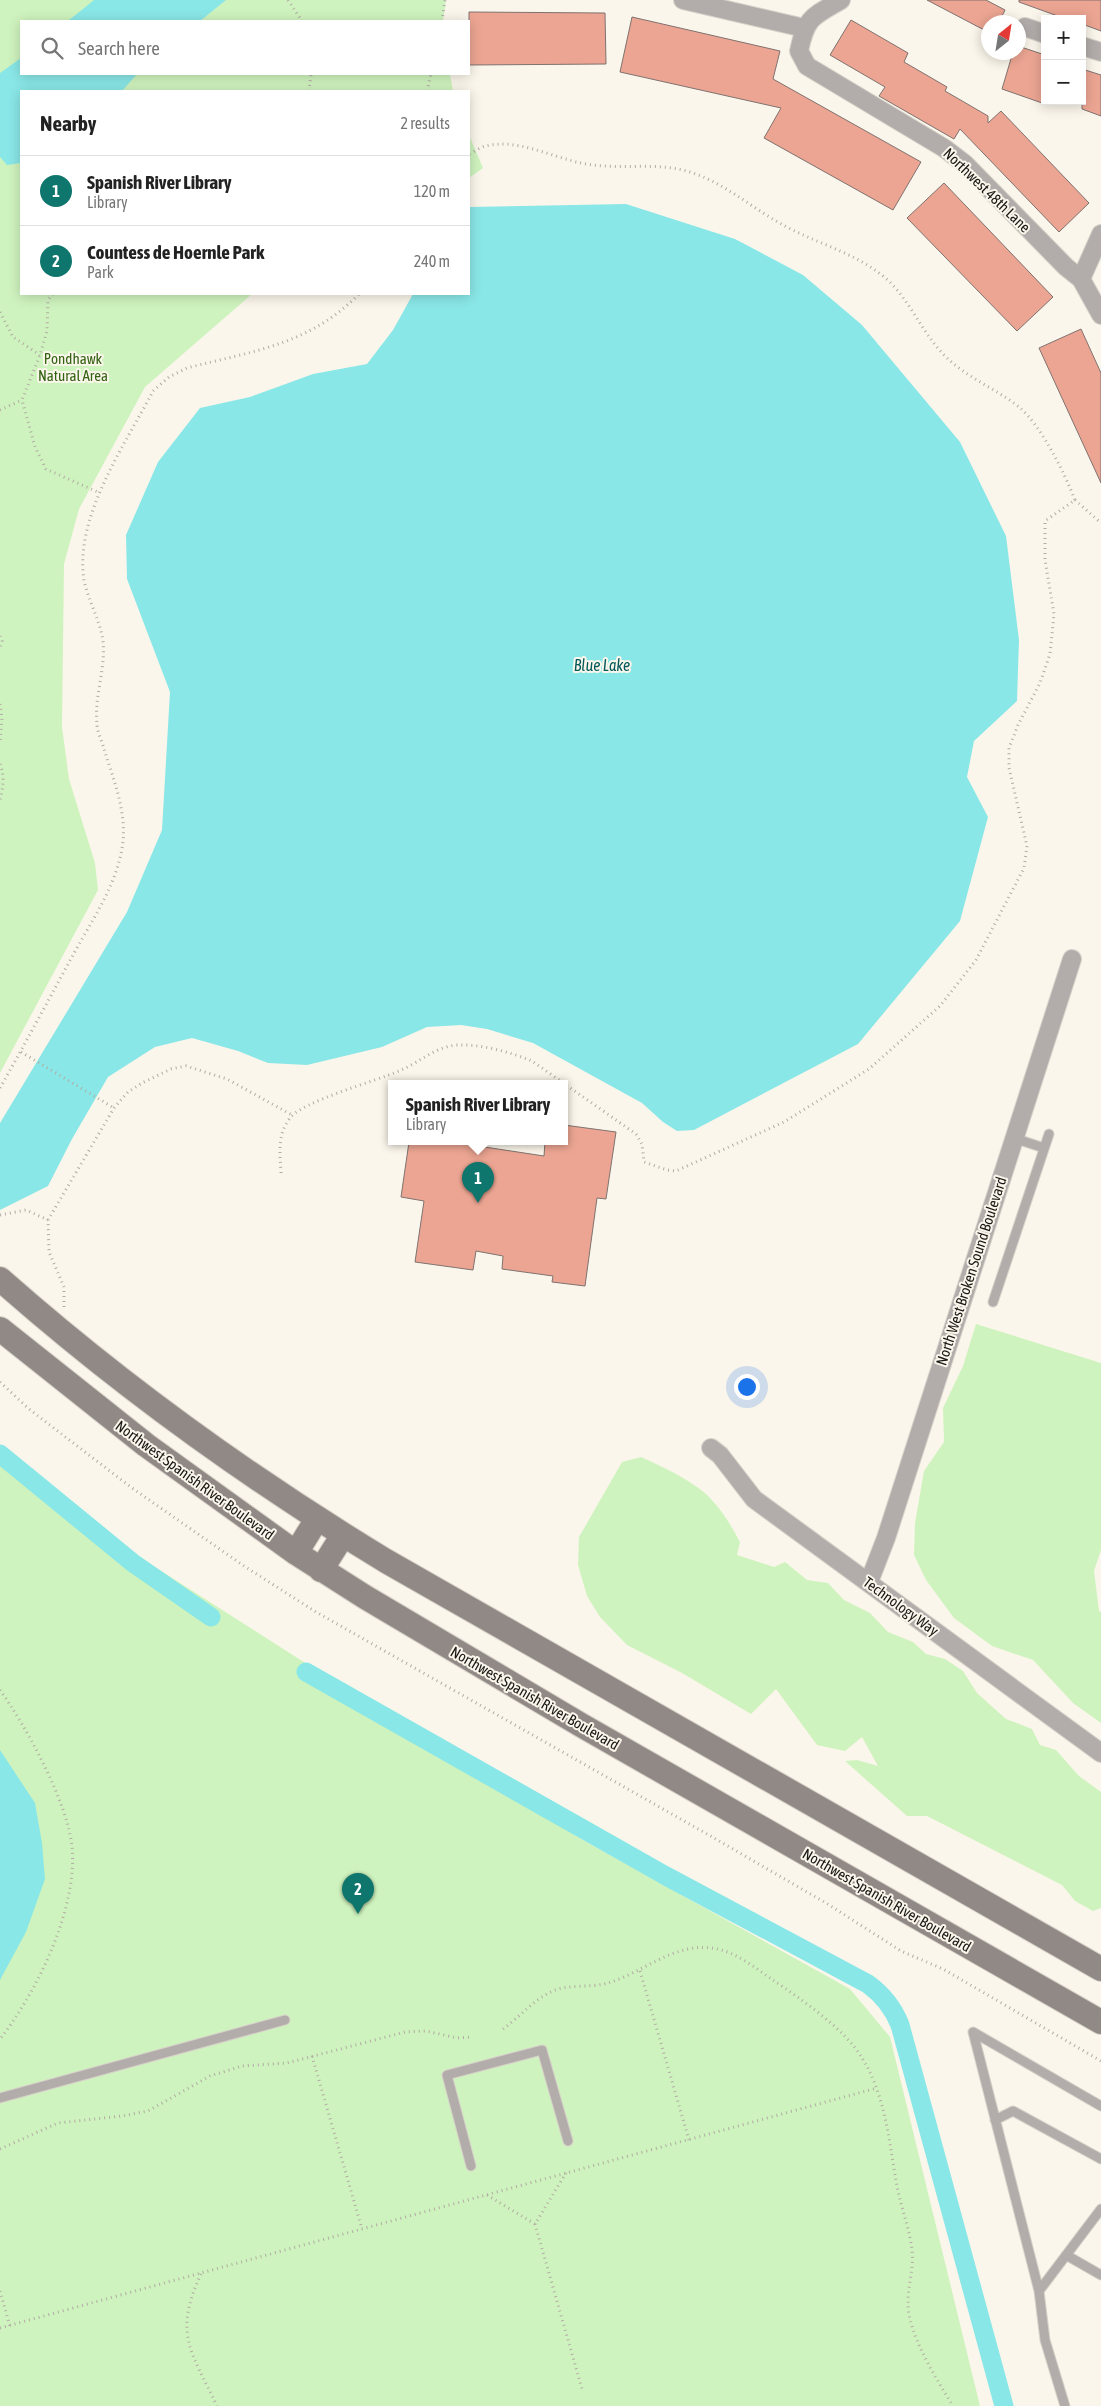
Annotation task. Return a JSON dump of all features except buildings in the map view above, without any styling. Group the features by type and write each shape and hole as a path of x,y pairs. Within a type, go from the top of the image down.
{"main road":[{"path":"0,1279 65,1335 164,1414 317,1519 1101,1969"},
{"name":"Northwest Spanish River Boulevard","path":"0,1328 146,1445 321,1570 581,1726 1101,2022"},
{"path":"296,1553 317,1519"},
{"path":"321,1570 343,1535"}],"street":[{"path":"683,0 804,28 815,16 842,0"},
{"path":"1026,27 1041,33"},
{"name":"Northwest 48th Lane","path":"804,28 799,52 807,66 944,148 965,164 1066,267 1081,279 1101,315"},
{"path":"1086,47 1101,52"},
{"path":"1081,279 1101,234"},
{"name":"North West Broken Sound Boulevard","path":"869,1582 886,1538 1072,958"},
{"name":"Technology Way","path":"711,1448 720,1455 754,1499 1101,1753"}],"lane":[{"path":"993,1302 1049,1134"},
{"path":"1014,1138 1044,1148"},
{"path":"0,2098 284,2020"},
{"path":"1065,2406 1046,2340 1039,2291 973,2032 1101,2106"},
{"path":"471,2166 447,2075 542,2050 568,2141"},
{"path":"995,2120 1013,2111 1101,2159"},
{"path":"1039,2291 1101,2209"},
{"path":"1066,2254 1101,2275"}],"path":[{"path":"288,0 301,20"},
{"path":"442,20 445,0"},
{"path":"309,90 311,75"},
{"path":"426,90 431,75"},
{"path":"470,154 486,146 511,144 582,163 611,168 668,167 690,172 713,181 786,226 850,254 883,276 898,291 930,340 958,368 1019,407 1032,421 1066,476 1075,500 1101,523"},
{"path":"52,295 48,300 47,331 40,355 22,400 35,447 46,469 100,493"},
{"path":"0,1088 102,902 116,869 123,841 122,814 117,791 97,725 96,703 104,658 103,640 84,580 83,559 89,520 100,493 153,392 169,377 187,368 299,337 328,321 358,295"},
{"path":"0,312 13,336 40,355"},
{"path":"0,410 22,400"},
{"path":"568,1086 636,1134 642,1144 644,1162 676,1171 784,1122 869,1070 940,1006 976,960 1024,868 1027,846 1010,768 1009,748 1018,725 1040,683 1050,654 1054,614 1045,560 1045,521 1075,500"},
{"path":"0,636 2,641 0,647"},
{"path":"0,704 2,718 0,742"},
{"path":"0,764 3,787 0,800"},
{"path":"281,1173 279,1144 281,1133 292,1115 330,1095 401,1070 420,1058 443,1048 469,1045 516,1054 532,1060 560,1080"},
{"path":"21,1052 114,1108"},
{"path":"64,1312 66,1294 49,1252 48,1220 114,1108 128,1092 171,1069 186,1066 227,1079 292,1115"},
{"path":"0,1215 26,1210 48,1220"},
{"path":"0,1382 29,1409 132,1488 228,1555 316,1612 707,1834 826,1903 901,1951 943,1969 1101,2061"},
{"path":"0,1690 18,1715 64,1812 72,1846 73,1866 67,1902 51,1950 22,2005 0,2039"},
{"path":"503,2029 554,1990 607,1983 640,1971 667,1956 687,1949 711,1948 726,1952 787,1989 848,2041 863,2059 877,2088 892,2151 897,2188 911,2236 913,2256 907,2304 923,2356 953,2406"},
{"path":"640,1971 689,2140"},
{"path":"0,2149 58,2123 122,2116 148,2111 210,2076 242,2066 287,2063 404,2032 426,2031 456,2038 472,2037"},
{"path":"312,2056 362,2229"},
{"path":"0,2328 877,2088"},
{"path":"535,2224 566,2173"},
{"path":"487,2195 535,2224 582,2389"},
{"path":"202,2273 191,2296 186,2319 189,2346 217,2406"},
{"path":"0,2291 10,2326"}],"green space":[{"name":"Pondhawk Natural Area","path":"0,0 446,0 443,20 20,20 20,75 450,75 453,90 20,90 20,295 251,295 145,387 79,509 64,564 62,727 69,779 95,863 98,890 0,1073"},
{"path":"470,137 483,168 470,177"},
{"path":"976,1324 1101,1363 1101,1550 1094,1571 1099,1611 1101,1612 1101,1723 1073,1703 1033,1660 992,1646 954,1618 926,1580 914,1555 915,1523 924,1471 944,1442 943,1408 963,1366"},
{"path":"0,1447 94,1528 581,1839 850,1989 890,2037 980,2406 0,2406"},
{"path":"641,1457 683,1478 699,1488 711,1499 725,1516 740,1542 737,1555 774,1567 785,1562 807,1580 828,1583 844,1600 870,1613 888,1632 913,1642 926,1654 945,1659 963,1671 977,1693 1006,1719 1032,1729 1040,1745 1056,1750 1079,1776 1101,1792 1101,1908 1093,1911 1075,1901 1062,1885 927,1816 907,1816 845,1761 857,1760 878,1766 862,1737 845,1751 817,1745 776,1689 751,1714 682,1673 627,1645 600,1617 587,1596 578,1565 579,1537 622,1462"}],"water":[{"path":"94,0 226,0 201,20 69,20"},
{"path":"20,59 20,75 136,75 123,90 20,90 20,163 7,165 0,157 0,73"},
{"name":"Blue Lake","path":"626,204 735,239 803,275 862,325 960,442 1006,536 1019,640 1017,701 974,741 967,777 988,817 960,921 858,1044 694,1130 677,1131 663,1122 642,1103 533,1043 487,1029 461,1025 427,1027 382,1047 307,1065 268,1063 238,1051 192,1038 155,1047 108,1077 72,1139 48,1186 0,1210 0,1123 127,912 162,830 170,692 127,579 126,535 158,462 200,408 250,397 313,374 367,364 393,330 412,295 470,295 470,207"},
{"path":"0,1750 35,1803 42,1843 45,1879 26,1932 0,1980"}],"waterway":[{"path":"0,1454 133,1563 211,1617"},
{"path":"306,1672 666,1876 868,1984 883,1997 891,2007 900,2025 1004,2406"}],"place":[{"name":"Spanish River Library","path":"478,1203"},
{"name":"Countess de Hoernle Park","path":"358,1914"}]}
